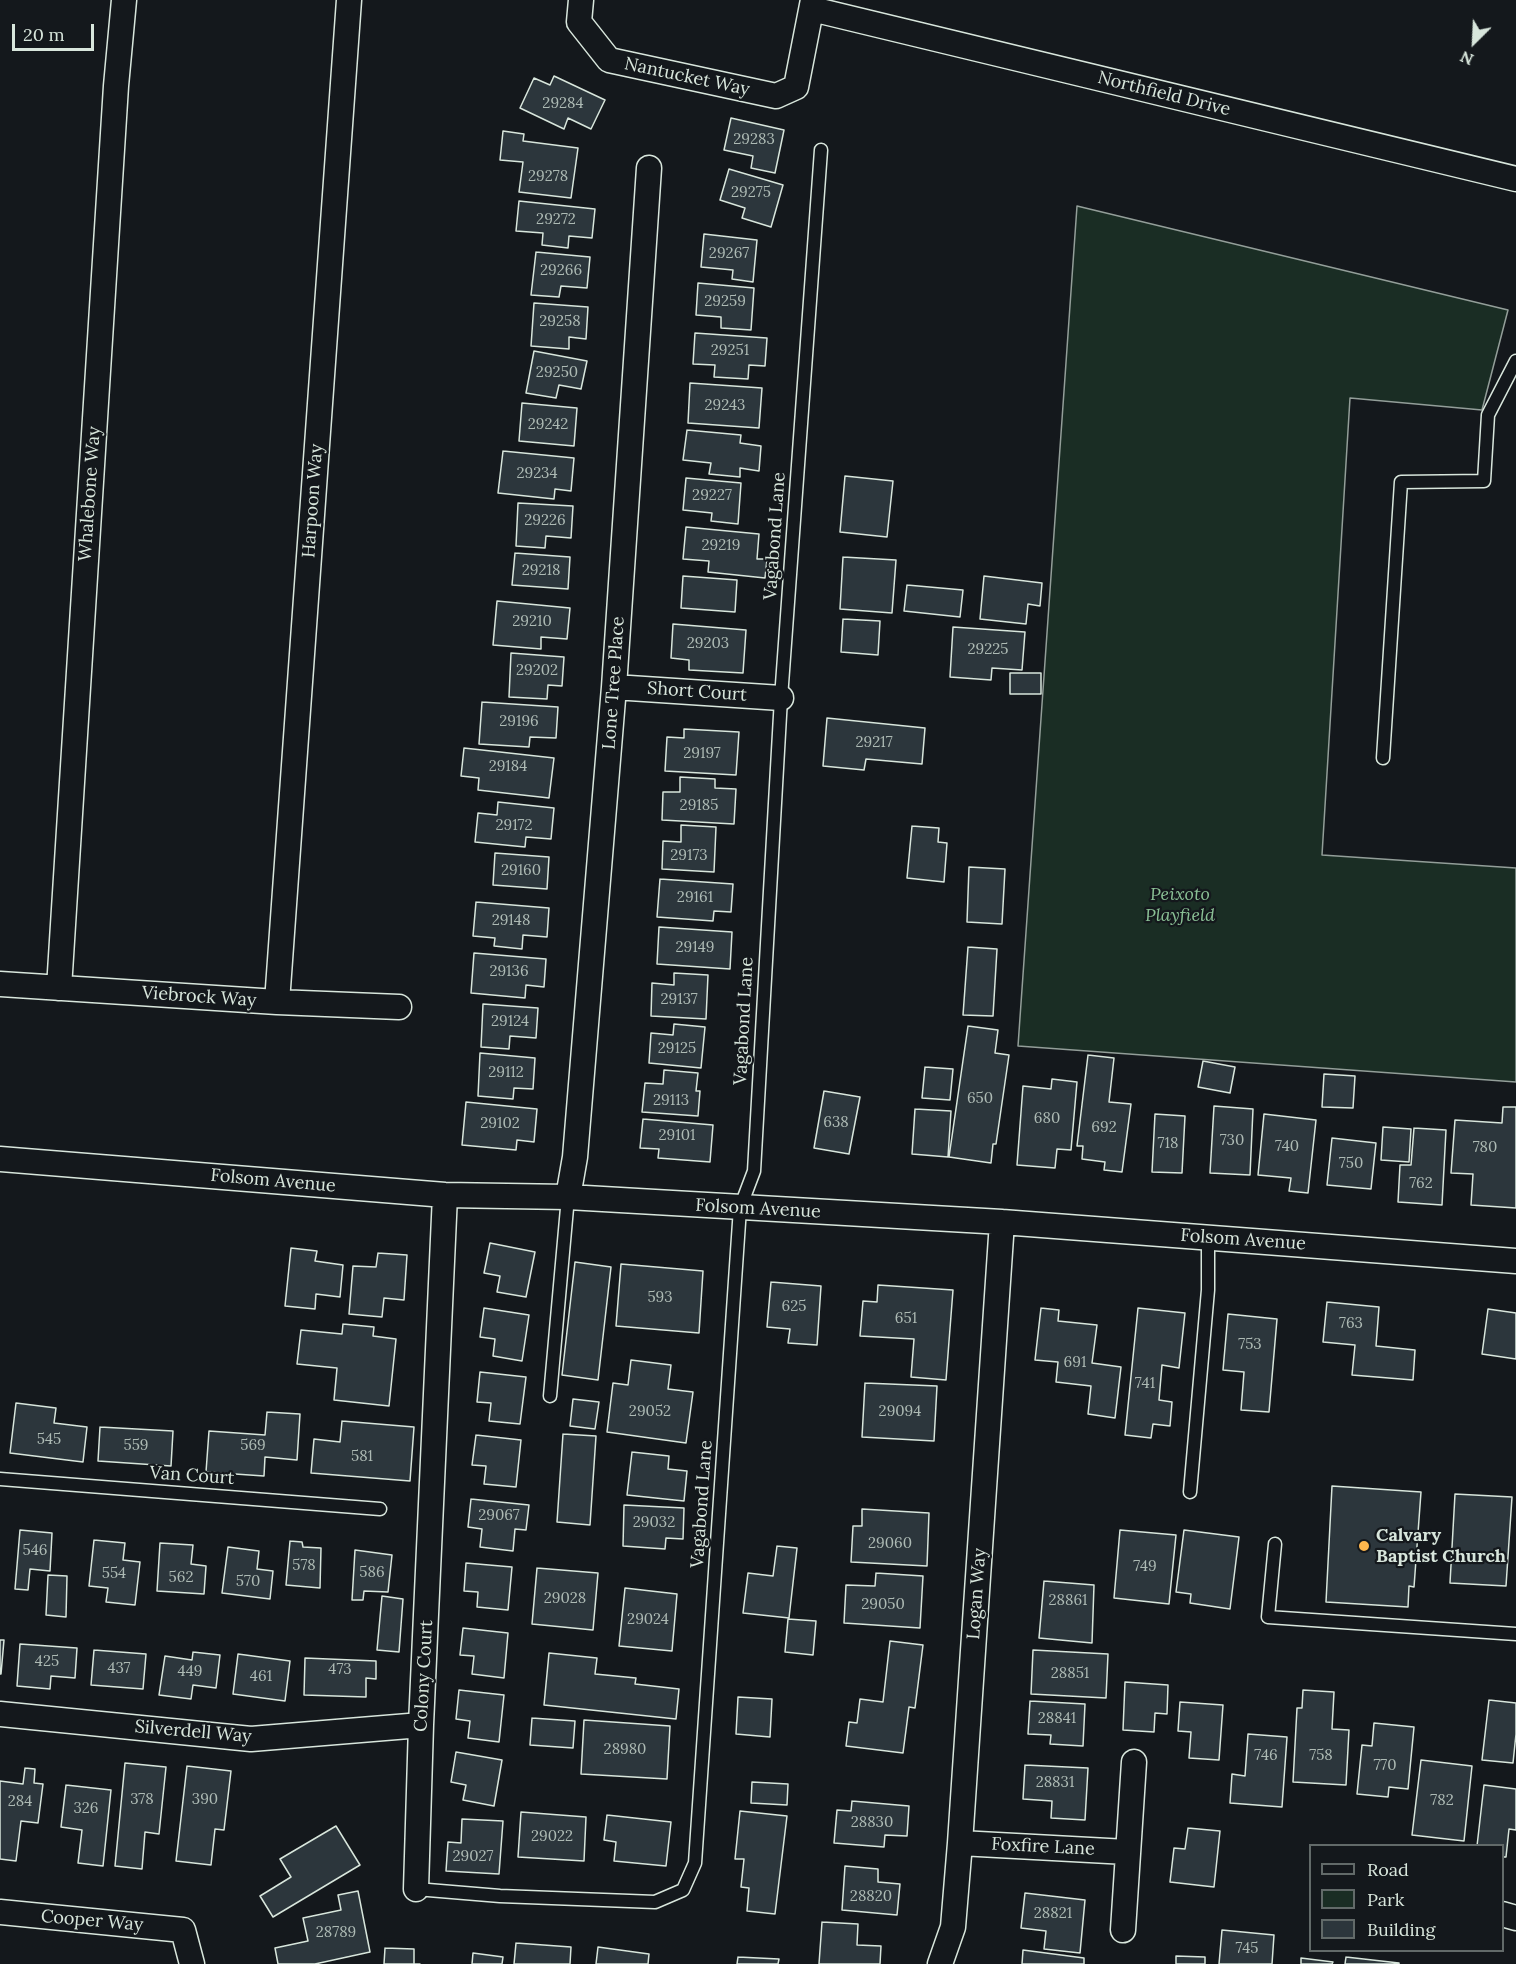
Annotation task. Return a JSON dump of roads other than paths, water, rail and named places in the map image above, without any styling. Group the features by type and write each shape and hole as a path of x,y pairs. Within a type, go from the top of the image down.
{"street":[{"name":"Whalebone Way","path":"58,988 116,86 124,0"},
{"name":"Harpoon Way","path":"277,1002 349,0"},
{"name":"Nantucket Way","path":"581,0 579,22 609,60 776,96 796,87 812,5"},
{"name":"Northfield Drive","path":"812,5 1516,179"},
{"name":"Lone Tree Place","path":"568,1197 575,1157 614,687 649,168"},
{"name":"Short Court","path":"614,687 781,698"},
{"name":"Viebrock Way","path":"0,984 277,1002 399,1007"},
{"name":"Folsom Avenue","path":"0,1159 445,1195 568,1197 1002,1222 1516,1261"},
{"name":"Colony Court","path":"416,1889 421,1725 445,1195"},
{"name":"Logan Way","path":"940,1964 953,1927 1002,1222"},
{"name":"Silverdell Way","path":"0,1714 251,1739 421,1725"},
{"path":"1123,1930 1134,1762"},
{"name":"Foxfire Lane","path":"960,1843 1127,1852"},
{"name":"Cooper Way","path":"0,1912 183,1930 192,1964"}],"lane":[{"name":"Vagabond Lane","path":"683,1890 695,1863 740,1208 754,1171 781,698 821,150"},
{"path":"1383,758 1401,482 1484,481 1488,415 1516,361"},
{"path":"550,1396 568,1197"},
{"path":"1190,1492 1208,1290 1208,1237"},
{"name":"Van Court","path":"0,1479 380,1509"},
{"path":"1275,1544 1268,1617 1516,1634"},
{"name":"Colony Court","path":"416,1889 500,1896 655,1902 683,1890"}],"place":[{"name":"Calvary Baptist Church","path":"1364,1546"}],"park label":[{"name":"Peixoto Playfield","path":"1180,905"}]}
